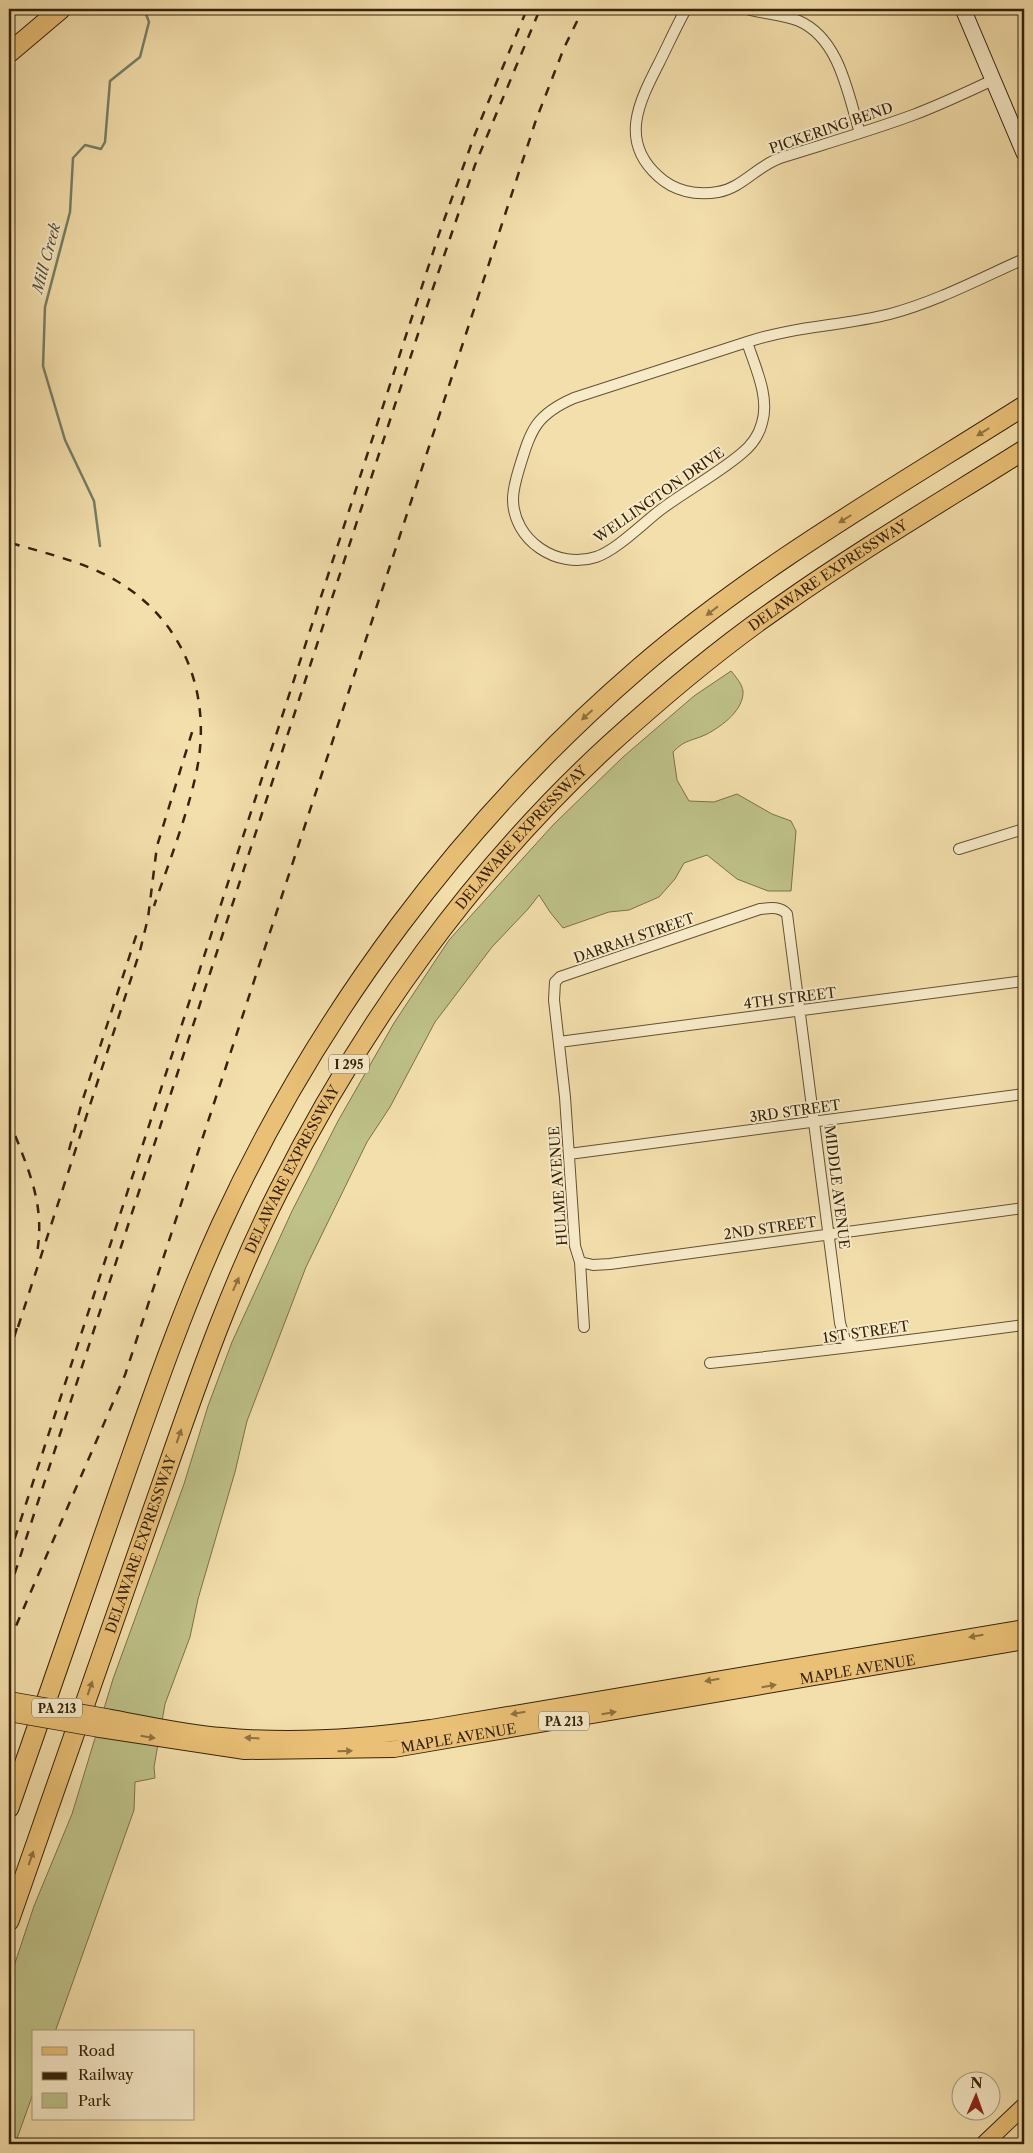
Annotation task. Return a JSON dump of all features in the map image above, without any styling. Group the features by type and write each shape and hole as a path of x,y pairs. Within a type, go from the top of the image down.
{"highway":[{"path":"9,38 43,9"},
{"path":"9,53 61,9"},
{"name":"I 295","path":"9,1808 147,1414 210,1250 247,1171 285,1100 333,1020 397,926 449,861 504,798 584,718 664,647 785,558 1024,406"},
{"name":"DELAWARE EXPRESSWAY","path":"9,1921 191,1401 232,1292 277,1193 298,1152 358,1049 393,997 450,919 508,850 606,748 650,708 782,604 1024,450"}],"main road":[{"path":"963,9 1024,153"},
{"name":"MAPLE AVENUE","path":"9,1713 221,1736 289,1740 352,1738 437,1727 1024,1628"},
{"name":"MAPLE AVENUE","path":"9,1700 103,1723 245,1751 394,1749 1024,1641"},
{"path":"984,2144 1024,2106"}],"street":[{"name":"PICKERING BEND","path":"686,9 647,85 637,111 636,126 638,147 648,167 672,186 690,192 723,191 740,183 774,160 914,115 993,80"},
{"path":"747,9 798,20 812,28 822,38 833,55 860,132"},
{"name":"WELLINGTON DRIVE","path":"747,342 761,385 765,410 763,421 757,434 742,454 663,508 613,548 596,557 580,560 552,556 537,547 527,536 516,517 513,499 514,485 530,436 546,414 554,407 574,398 747,342 793,329 843,323 891,314 925,302 1024,259"},
{"path":"959,850 1024,830"},
{"name":"DARRAH STREET","path":"559,1042 554,985 560,977 760,909 781,909"},
{"name":"MIDDLE AVENUE","path":"781,909 787,914 840,1323 845,1340 854,1346"},
{"name":"4TH STREET","path":"559,1042 1024,981"},
{"name":"HULME AVENUE","path":"559,1042 575,1246 580,1262 584,1327"},
{"name":"3RD STREET","path":"569,1154 1024,1094"},
{"name":"2ND STREET","path":"580,1262 593,1266 610,1264 1024,1208"},
{"name":"1ST STREET","path":"710,1363 814,1352 1024,1325"}],"green space":[{"path":"731,671 743,691 740,705 731,717 707,734 685,742 673,752 677,780 689,801 714,802 737,794 772,814 791,821 796,831 791,891 768,891 737,879 707,855 684,863 675,879 659,897 629,910 609,912 563,928 539,895 492,947 435,1022 390,1107 367,1142 306,1267 247,1421 235,1472 198,1599 190,1637 165,1704 154,1767 155,1778 135,1782 134,1810 56,2030 32,2030 32,2097 15,2144 9,2144 9,1981 34,1906 72,1814 113,1679 184,1484 208,1406 232,1342 292,1211 338,1121 394,1023 449,940 553,825 623,757 694,696"}],"waterway":[{"name":"Mill Creek","path":"100,546 94,501 65,440 43,366 45,307 70,212 73,158 85,145 101,149 105,142 110,81 140,57 149,22 144,9"}],"railway":[{"path":"9,1556 439,234 475,134 527,9"},
{"path":"9,1591 432,291 475,165 540,9"},
{"path":"9,1642 125,1375 536,120 564,48 583,9"},
{"path":"11,543 77,563 115,580 139,596 159,615 175,637 187,661 196,686 200,713 201,741 193,786 154,906"},
{"path":"18,1327 140,951 148,918 157,846 193,729"},
{"path":"69,1150 82,1102 138,930"},
{"path":"9,1119 28,1168 37,1200 39,1217 37,1253"},
{"path":"9,1354 19,1321"}]}
